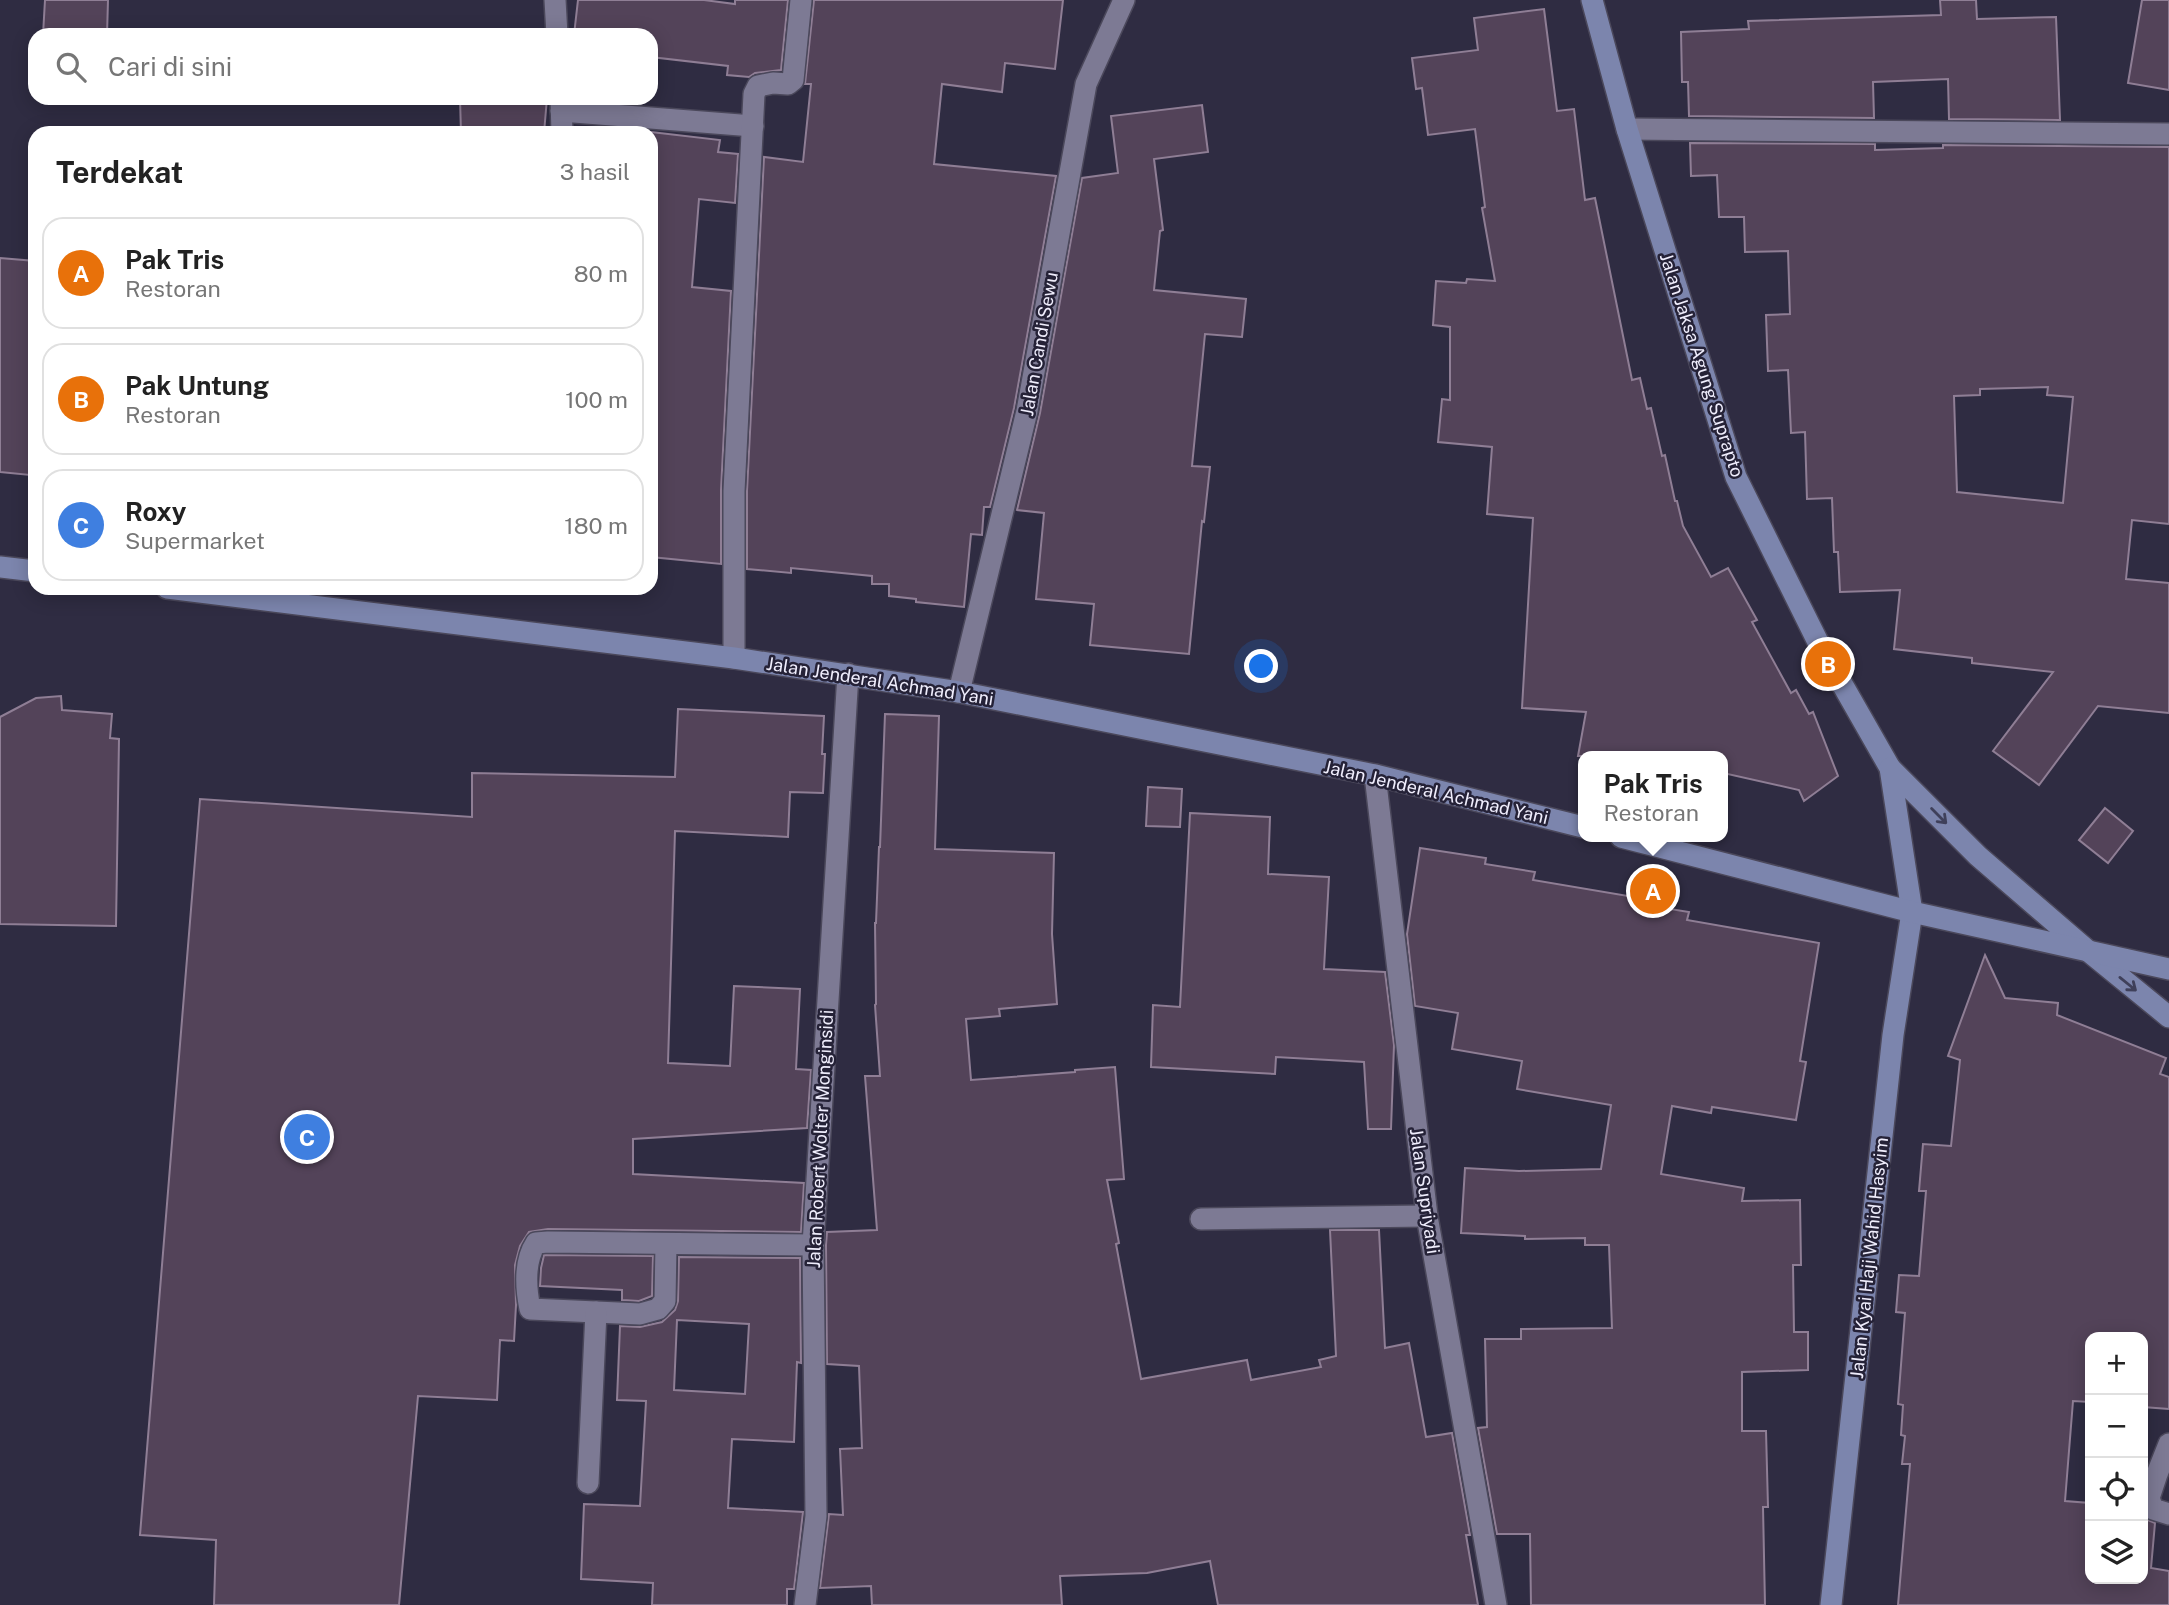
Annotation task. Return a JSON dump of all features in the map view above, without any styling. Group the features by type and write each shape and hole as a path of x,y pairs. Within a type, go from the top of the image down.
{"main road":[{"name":"Jalan Jaksa Agung Suprapto","path":"1592,0 1627,129 1736,477 1817,640 1890,768 1912,912"},
{"path":"0,567 28,570"},
{"name":"Jalan Jenderal Achmad Yani","path":"224,595 734,658 960,692 1375,775 1578,826"},
{"path":"1890,768 1978,856 2169,1017"},
{"path":"1640,842 1912,912 2169,969"},
{"name":"Jalan Kyai Haji Wahid Hasyim","path":"1831,1605 1893,1035 1912,912"}],"street":[{"path":"555,0 557,28"},
{"path":"734,658 734,491 754,93 758,86 788,84 793,80 800,0"},
{"name":"Jalan Candi Sewu","path":"960,692 1027,411 1086,84 1124,0"},
{"path":"562,126 561,105 753,125"},
{"path":"1627,129 2169,134"},
{"name":"Jalan Robert Wolter Monginsidi","path":"805,1605 816,1516 813,1245 848,674"},
{"name":"Jalan Supriyadi","path":"1375,775 1427,1216 1496,1605"},
{"path":"1201,1219 1427,1216"},
{"path":"666,1244 665,1301 657,1308 640,1314 530,1310 527,1292 530,1252 536,1243 813,1245"},
{"path":"588,1483 596,1312"},
{"path":"2169,1444 2149,1498 2153,1509 2169,1514"}],"building":[{"path":"45,0 108,0 107,28 43,28"},
{"path":"578,0 704,0 735,4 735,0 788,0 781,70 755,73 749,77 727,75 728,66 658,58 658,28 575,28"},
{"path":"814,0 1063,0 1055,69 1005,63 1002,92 942,84 934,164 1056,176 1014,408 990,507 984,507 982,535 971,534 964,607 889,596 889,584 872,584 872,576 791,568 791,573 747,569 747,491 764,157 803,162 811,84 805,84"},
{"path":"1940,0 1976,0 1977,19 2056,17 2060,120 1949,119 1948,79 1873,82 1874,118 1689,116 1688,82 1682,82 1681,32 1749,29 1748,21 1941,15"},
{"path":"2142,0 2169,0 2169,90 2128,83"},
{"path":"1544,9 1557,111 1574,109 1585,200 1595,198 1632,380 1640,378 1647,409 1651,408 1683,526 1711,577 1728,568 1757,620 1752,622 1791,693 1796,690 1809,714 1813,712 1838,776 1804,801 1799,790 1728,774 1728,751 1579,751 1586,712 1522,708 1533,518 1487,514 1492,447 1438,442 1442,399 1450,400 1450,327 1433,325 1436,281 1495,281 1482,208 1485,207 1475,129 1428,135 1422,88 1416,89 1412,58 1478,50 1474,18"},
{"path":"460,105 546,105 545,126 461,126"},
{"path":"1202,105 1208,152 1154,159 1163,230 1160,231 1154,290 1246,299 1242,337 1205,334 1192,466 1210,467 1189,654 1090,645 1094,604 1036,599 1044,513 1017,510 1040,413 1082,178 1118,173 1111,116"},
{"path":"658,133 720,140 718,152 738,154 735,203 699,199 692,287 731,291 721,490 721,564 658,558"},
{"path":"1690,143 1875,144 1875,150 1943,148 1943,145 2169,147 2169,524 2132,520 2126,579 2169,583 2169,713 2098,706 2039,785 1993,751 2053,672 1972,663 1972,658 1894,649 1900,590 1840,592 1838,552 1834,552 1832,498 1807,499 1805,432 1791,433 1788,370 1768,371 1766,315 1790,314 1788,251 1745,252 1744,217 1719,217 1717,175 1691,176","holes":["2048,387 2047,395 2073,397 2063,503 1957,492 1954,396 1980,395 1980,389"]},
{"path":"0,258 28,260 28,475 0,472"},
{"path":"61,696 62,710 112,714 110,738 119,739 116,926 0,924 0,717 36,698"},
{"path":"678,709 824,716 823,793 790,792 788,837 675,831 668,1063 730,1066 734,986 800,989 796,1069 811,1070 807,1128 633,1139 633,1174 804,1183 801,1232 548,1229 529,1232 520,1246 515,1265 514,1341 500,1340 497,1400 418,1396 399,1605 214,1605 216,1540 140,1535 200,799 472,817 472,773 675,777"},
{"path":"885,714 939,716 935,849 1054,853 1052,934 1057,1004 999,1009 1000,1016 966,1019 971,1080 1115,1067 1124,1179 1107,1180 1141,1379 1247,1360 1251,1380 1321,1367 1319,1360 1336,1356 1330,1230 1379,1230 1385,1348 1409,1343 1426,1437 1452,1433 1470,1535 1466,1535 1478,1605 1218,1605 1210,1561 1147,1573 1060,1576 1062,1605 872,1605 871,1586 820,1588 829,1514 843,1515 840,1449 862,1448 859,1366 827,1364 826,1245 827,1232 877,1230 865,1076 880,1076 875,1005 875,923"},
{"path":"1148,787 1182,789 1180,827 1146,826"},
{"path":"2105,808 2133,831 2108,863 2079,840"},
{"path":"1190,813 1270,817 1268,874 1329,877 1324,969 1385,972 1394,1045 1391,1129 1368,1129 1364,1062 1276,1057 1275,1074 1151,1067 1153,1005 1180,1007"},
{"path":"1420,848 1486,858 1485,864 1535,872 1533,880 1640,898 1639,904 1689,912 1687,920 1819,943 1800,1061 1806,1062 1796,1120 1712,1107 1711,1113 1672,1106 1661,1174 1744,1188 1742,1201 1800,1200 1801,1265 1793,1265 1794,1332 1808,1332 1808,1370 1742,1372 1742,1431 1766,1431 1768,1507 1763,1507 1765,1605 1531,1605 1530,1534 1497,1534 1478,1428 1487,1427 1485,1339 1521,1339 1521,1329 1612,1328 1609,1245 1585,1245 1585,1238 1525,1239 1525,1236 1461,1233 1465,1168 1519,1171 1601,1169 1611,1105 1517,1089 1522,1061 1452,1049 1458,1013 1415,1006 1407,934"},
{"path":"1985,955 2005,998 2058,1003 2057,1015 2166,1058 2160,1074 2169,1077 2169,1409 2148,1407 2148,1332 2085,1332 2085,1402 2073,1401 2065,1501 2085,1503 2085,1584 2148,1584 2148,1520 2155,1523 2151,1568 2169,1571 2169,1605 1898,1605 1910,1464 1902,1464 1905,1436 1901,1435 1903,1405 1898,1404 1905,1313 1896,1312 1899,1275 1919,1276 1926,1191 1919,1191 1923,1144 1951,1146 1960,1060 1948,1056"},
{"path":"544,1255 653,1256 652,1296 639,1301 622,1300 622,1290 540,1286"},
{"path":"679,1257 800,1258 801,1363 797,1362 794,1442 732,1439 728,1508 803,1512 794,1589 787,1589 787,1605 652,1605 653,1583 581,1579 584,1504 640,1506 646,1401 617,1400 620,1326 640,1327 662,1322 675,1310 678,1301","holes":["677,1320 749,1324 745,1394 674,1390"]}],"place":[{"name":"Pak Untung","path":"1828,664"},
{"name":"Pak Tris","path":"1653,891"},
{"name":"Roxy","path":"307,1137"}]}
